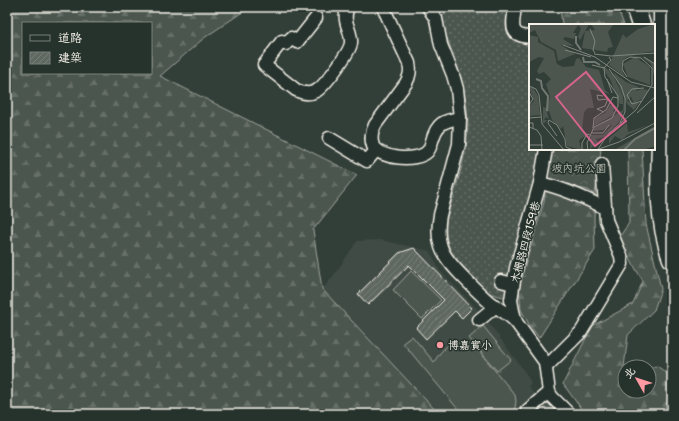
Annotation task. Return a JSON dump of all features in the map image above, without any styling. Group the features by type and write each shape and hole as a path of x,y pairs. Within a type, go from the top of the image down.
{"highway":[{"path":"635,7 641,24"},
{"path":"663,7 663,94 660,189 662,218 666,243 672,259"},
{"path":"655,104 661,155"}],"street":[{"path":"316,18 297,42 291,38 286,44 282,41 264,65 301,93 309,94 316,92 348,53 351,42 345,22 345,15 348,7"},
{"path":"383,7 409,63 410,76 375,125 371,138 376,150 386,156 414,158 420,156 430,147 434,134 440,124 446,120 460,118"},
{"path":"428,7 436,19 441,45 453,75 457,89 460,118 459,144 440,215 438,240 447,260 485,298 511,316 516,322"},
{"path":"515,7 513,26 514,31 518,35 529,37"},
{"path":"330,138 367,161 376,150"},
{"name":"木柵路四段159巷","path":"546,150 540,183 516,268 511,300 516,322 542,356 547,366 549,392"},
{"path":"547,366 581,332 622,264 621,256 606,220 602,164"},
{"path":"540,183 559,187 579,195 604,208"},
{"path":"500,281 513,284"},
{"path":"479,320 496,306"},
{"path":"528,414 527,411 549,392 555,401 569,414"}],"shaded area":[{"name":"博嘉實小","path":"381,240 430,251 440,271 482,314 525,372 531,383 528,386 536,397 520,410 523,414 439,414 322,289 332,278 357,241"}],"green space":[{"path":"7,7 250,7 204,38 160,76 357,175 313,230 322,289 439,414 7,414"},
{"path":"453,7 511,7 508,27 529,41 529,150 541,150 536,183 509,276 504,286 507,289 508,298 489,293 483,289 451,251 446,236 447,217 458,182 468,129 462,80 439,18"},
{"path":"560,7 617,7 624,24 562,24"},
{"name":"坡內坑公園","path":"551,150 601,150 595,195 588,190 546,181"},
{"path":"596,150 594,218 595,250 539,338 521,310 519,286 544,202 546,181"},
{"path":"628,150 642,150 646,224 661,289 654,310 628,335 625,359 617,359 617,399 657,399 657,366 672,377 672,390 663,414 585,414 563,384 592,326 633,304 643,281 618,239 629,223"},
{"path":"411,271 441,300 422,319 393,290"},
{"path":"483,326 511,360 497,371 469,338"},
{"path":"412,336 434,362 443,350 453,343 465,343 479,351 515,395 516,401 514,414 462,414 403,343"},
{"path":"547,401 558,414 533,414 532,412"}],"building":[{"path":"414,248 472,308 462,318 455,311 426,339 416,328 444,300 409,265 368,305 358,294 399,253"}],"place":[{"name":"博嘉實小","path":"440,345"}]}
